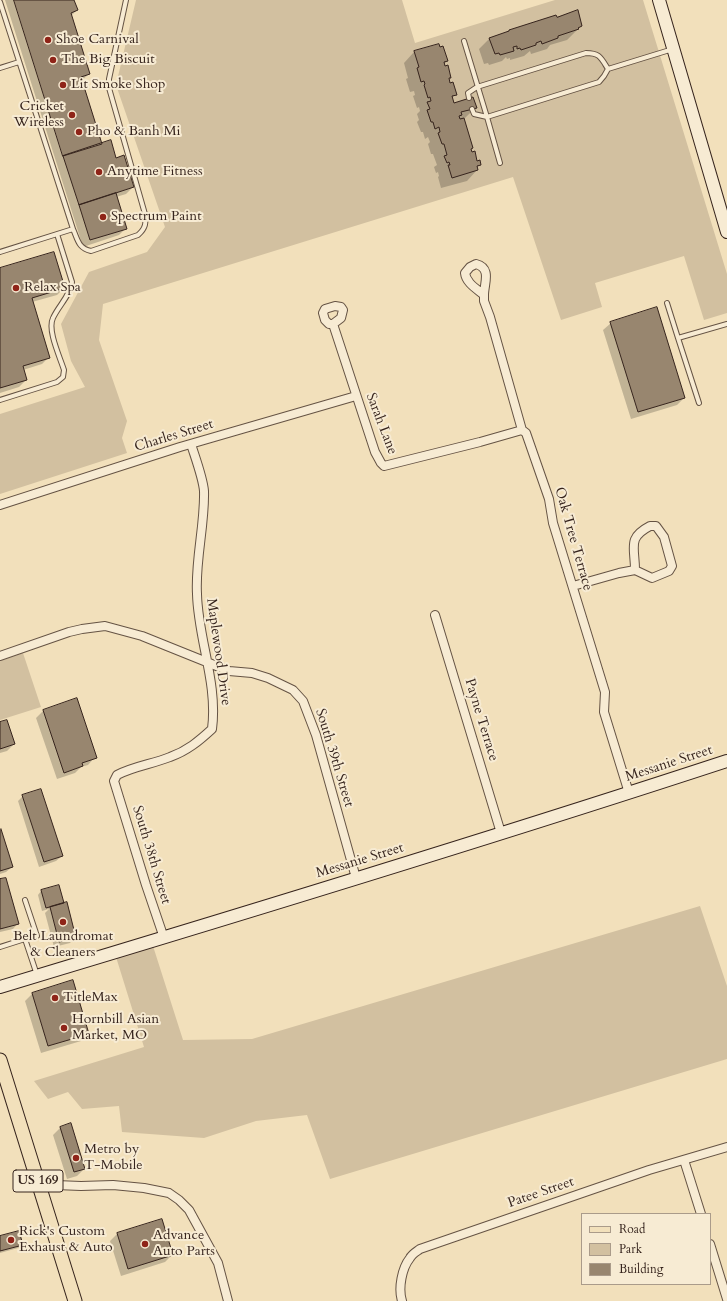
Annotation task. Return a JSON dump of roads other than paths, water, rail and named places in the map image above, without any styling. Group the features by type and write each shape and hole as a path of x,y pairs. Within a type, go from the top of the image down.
{"main road":[{"name":"US 169","path":"0,1063 75,1301"}],"street":[{"path":"659,0 727,232"},
{"name":"Oak Tree Terrace","path":"484,295 484,300 522,430 526,433 549,499 553,523 605,692 604,712 629,793"},
{"name":"Sarah Lane","path":"333,324 375,452 384,466 522,430"},
{"name":"Charles Street","path":"0,505 191,444 356,396"},
{"name":"Maplewood Drive","path":"114,781 117,775 125,771 171,757 197,743 212,729 214,707 208,662 200,630 196,592 203,526 204,489 191,444"},
{"path":"573,586 636,570 652,578 669,571 672,566 664,536 656,526 650,526 636,536 634,544 636,570"},
{"name":"Payne Terrace","path":"435,615 501,833"},
{"name":"South 39th Street","path":"0,656 69,632 105,626 142,636 229,671 268,678 293,690 303,701 316,736 356,878"},
{"name":"Messanie Street","path":"0,986 164,938 727,761"},
{"name":"South 38th Street","path":"114,781 164,938"},
{"name":"Patee Street","path":"402,1301 400,1289 405,1265 411,1256 420,1249 642,1172 727,1147"},
{"path":"684,1160 701,1213"},
{"path":"38,1180 56,1185 144,1188 169,1193 189,1210 218,1263 228,1301"},
{"path":"711,1247 727,1299"}],"lane":[{"path":"0,2 73,229 80,246 84,250 91,251 138,235 144,230 146,223 145,214 109,88 109,79 126,0"},
{"path":"464,41 500,163"},
{"path":"472,109 474,114 487,117 599,82 608,69 673,49"},
{"path":"469,98 468,94 478,86 586,53 595,53 600,56 608,69"},
{"path":"0,68 19,62"},
{"path":"0,252 73,229"},
{"path":"0,400 57,382 63,377 64,370 51,328 52,319 71,290 72,282 57,234"},
{"path":"667,303 700,403"},
{"path":"678,338 727,324"},
{"path":"0,947 36,936 25,900"},
{"path":"25,939 37,976"}],"place":[{"name":"Shoe Carnival","path":"48,40"},
{"name":"The Big Biscuit","path":"53,60"},
{"name":"Lit Smoke Shop","path":"63,85"},
{"name":"Cricket Wireless","path":"72,115"},
{"name":"Pho & Banh Mi","path":"79,132"},
{"name":"Anytime Fitness","path":"99,172"},
{"name":"Spectrum Paint","path":"103,217"},
{"name":"Relax Spa","path":"16,288"},
{"name":"Belt Laundromat & Cleaners","path":"63,922"},
{"name":"TitleMax","path":"55,998"},
{"name":"Hornbill Asian Market, MO","path":"64,1028"},
{"name":"Metro by T-Mobile","path":"76,1158"},
{"name":"Rick's Custom Exhaust & Auto","path":"11,1240"},
{"name":"Advance Auto Parts","path":"145,1244"}]}
